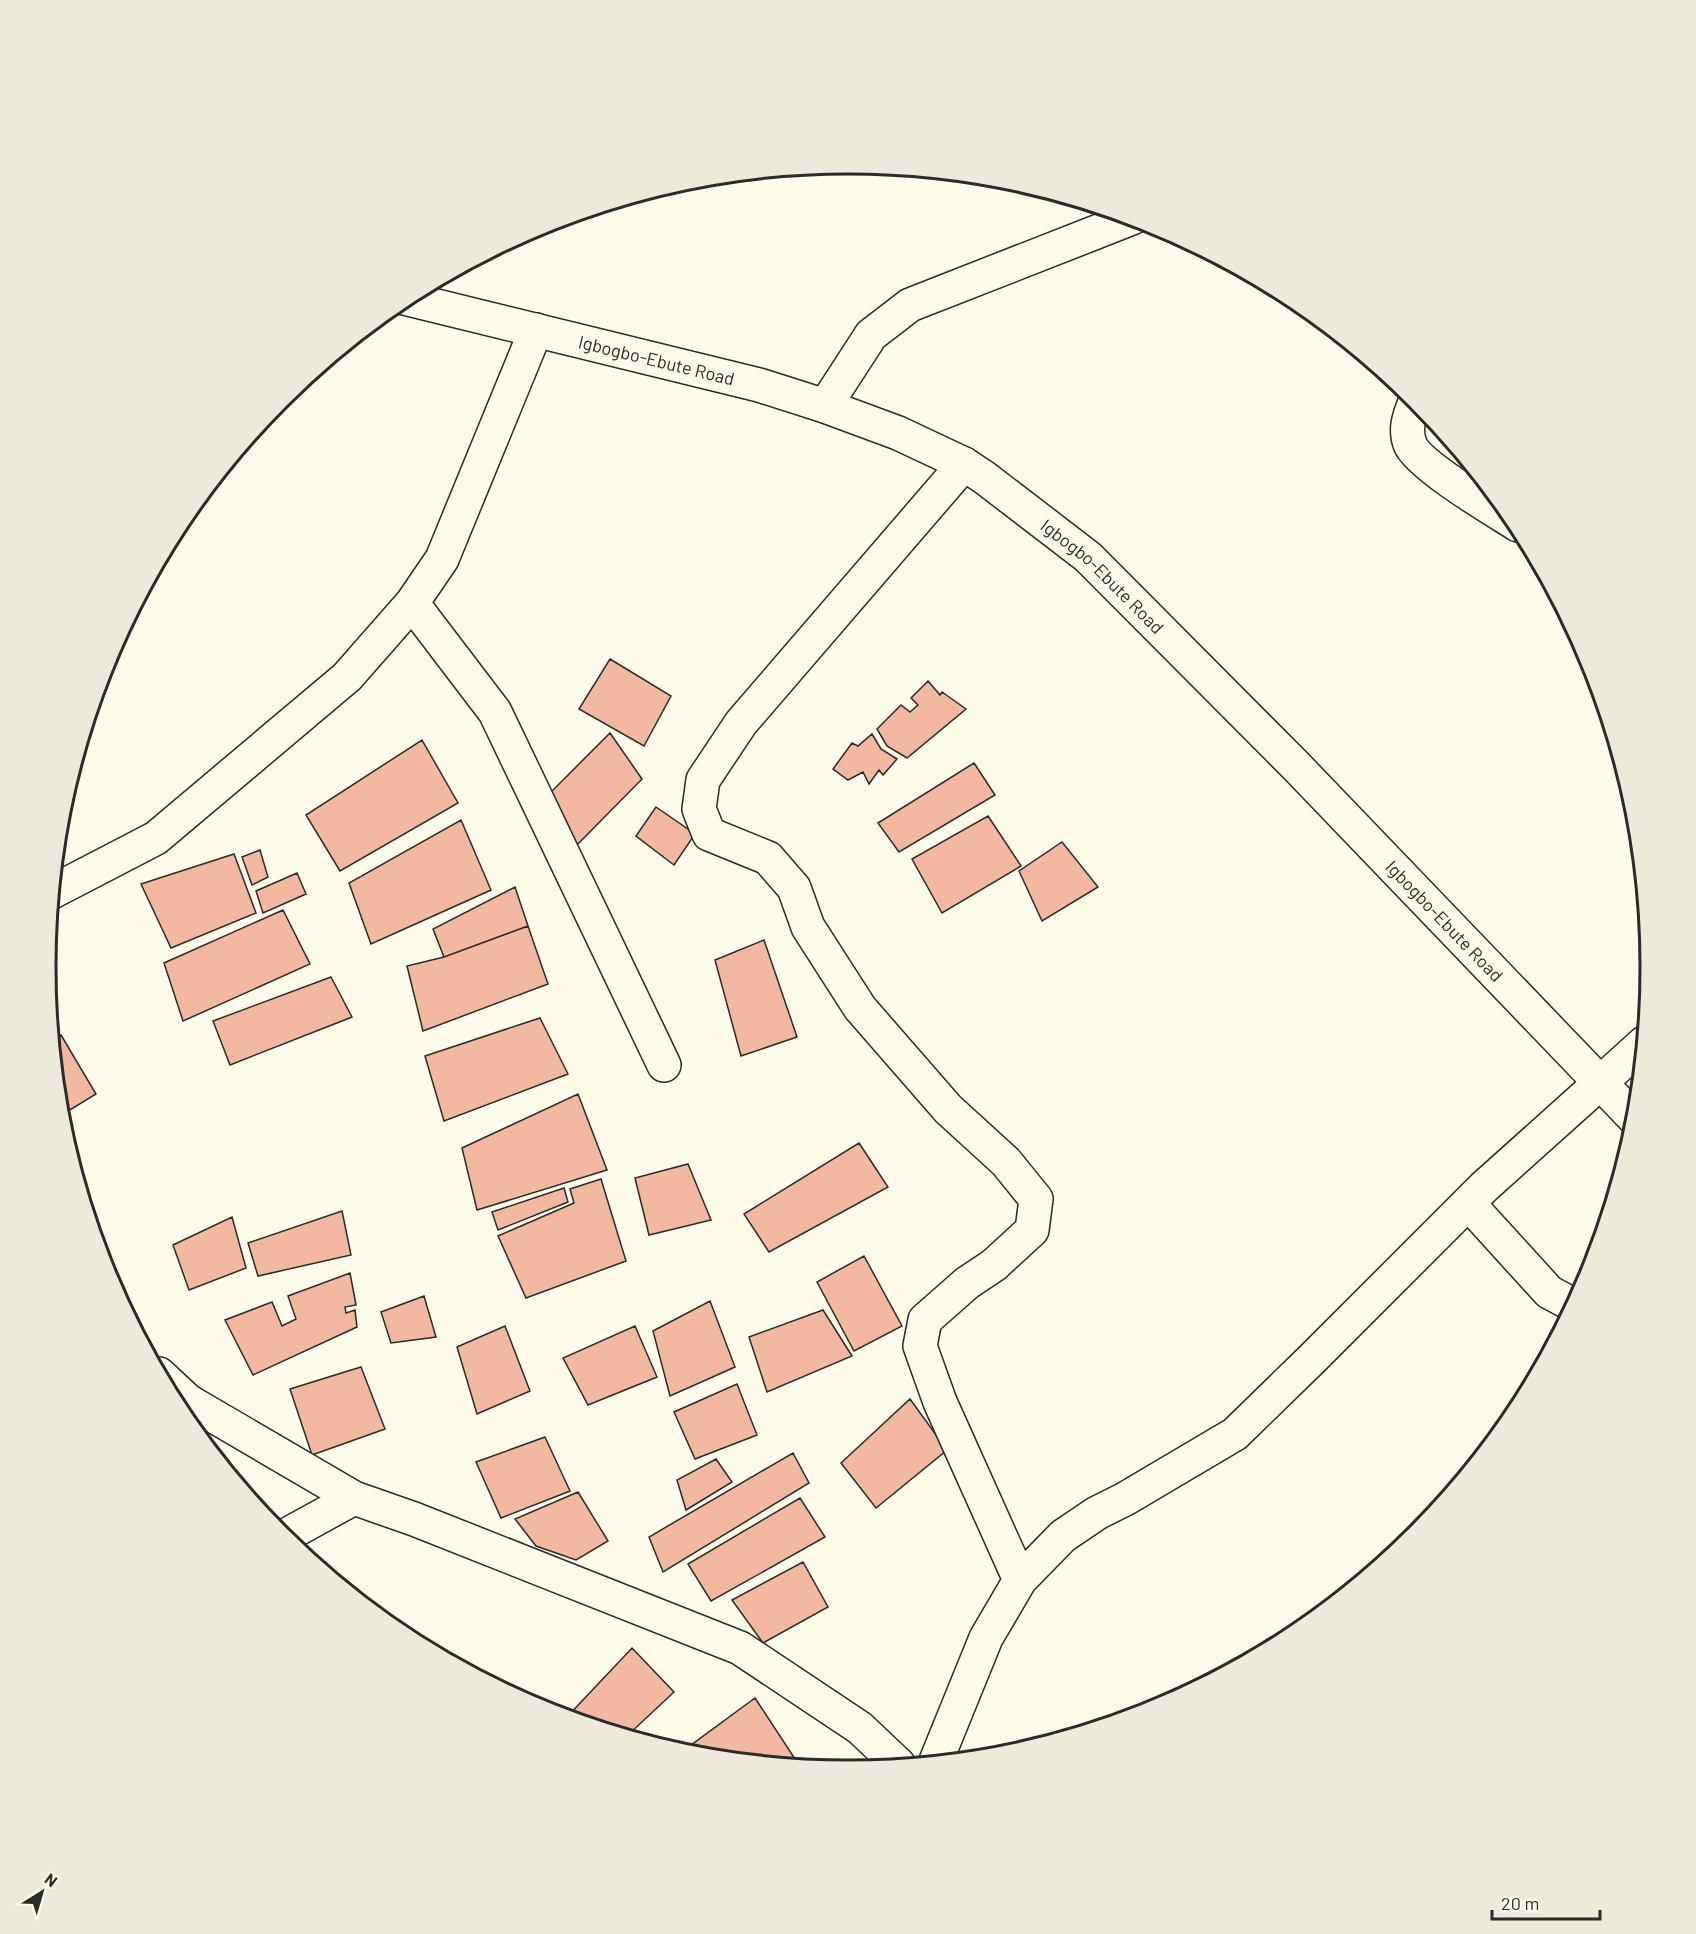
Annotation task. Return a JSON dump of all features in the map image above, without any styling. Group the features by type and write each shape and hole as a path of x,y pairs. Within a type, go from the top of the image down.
{"street":[{"path":"825,406 871,335 910,305 1119,223"},
{"name":"Igbogbo-Ebute Road","path":"419,302 759,385 898,433 964,464 1007,493 1088,557 1298,768 1627,1110"},
{"path":"60,888 156,838 348,677 412,603 442,559 536,330"},
{"path":"1412,411 1406,427 1410,446 1428,464 1494,509"},
{"path":"964,464 741,723 703,780 699,809 709,834 768,858 794,888 808,927 860,1008 948,1109 1006,1162 1036,1199 1032,1230 925,1320 920,1346 940,1402 1020,1580"},
{"path":"412,603 495,712 664,1065"},
{"path":"939,1754 986,1638 1020,1580 1063,1536 1097,1512 1125,1499 1235,1434 1468,1203 1636,1050"},
{"path":"1468,1203 1550,1292 1566,1301"},
{"path":"182,1395 188,1401 354,1497 740,1648 860,1728 891,1758"},
{"path":"293,1532 354,1497"}],"building":[{"path":"610,659 671,696 644,746 579,709"},
{"path":"928,681 940,695 942,692 966,709 907,758 887,746 877,729 901,705 910,712 918,705 911,698"},
{"path":"610,733 642,779 573,849 544,799"},
{"path":"872,734 881,749 897,759 883,775 879,770 869,784 863,772 848,780 833,769 852,743 858,746"},
{"path":"422,740 458,803 340,871 306,815"},
{"path":"974,763 995,795 899,852 878,823"},
{"path":"656,807 695,834 674,865 636,836"},
{"path":"988,816 1021,866 942,913 912,859"},
{"path":"461,820 491,890 371,944 349,883"},
{"path":"1062,842 1098,887 1042,921 1019,871"},
{"path":"260,850 268,877 252,885 242,857"},
{"path":"234,854 256,913 171,948 141,884"},
{"path":"297,873 306,894 263,913 256,891"},
{"path":"515,887 528,926 444,957 433,929"},
{"path":"283,910 310,964 183,1021 164,963"},
{"path":"528,926 548,984 423,1031 407,966 444,957"},
{"path":"764,940 797,1037 741,1056 715,960"},
{"path":"331,977 352,1017 230,1065 213,1021"},
{"path":"540,1018 568,1074 444,1121 425,1056"},
{"path":"61,1035 96,1094 69,1110 62,1070 59,1037"},
{"path":"578,1094 607,1170 477,1210 462,1148"},
{"path":"859,1143 888,1187 769,1252 744,1214"},
{"path":"688,1164 711,1220 649,1235 635,1178"},
{"path":"601,1179 626,1261 526,1298 498,1236 574,1203 570,1189"},
{"path":"564,1188 568,1202 498,1230 492,1212"},
{"path":"342,1211 351,1255 258,1276 248,1243"},
{"path":"232,1217 246,1268 189,1290 173,1245"},
{"path":"864,1256 902,1326 854,1351 817,1282"},
{"path":"350,1273 356,1305 345,1307 346,1313 355,1310 357,1327 253,1375 225,1320 272,1302 282,1326 296,1319 288,1296"},
{"path":"424,1296 436,1337 391,1343 381,1312"},
{"path":"710,1301 735,1367 670,1396 653,1331"},
{"path":"823,1310 852,1356 767,1392 749,1337"},
{"path":"505,1326 530,1391 477,1414 457,1347"},
{"path":"635,1326 657,1377 588,1405 563,1358"},
{"path":"361,1367 385,1429 312,1455 290,1389"},
{"path":"737,1384 757,1435 695,1459 674,1412"},
{"path":"910,1399 947,1450 876,1508 841,1463"},
{"path":"545,1437 570,1491 501,1518 476,1462"},
{"path":"793,1453 809,1483 663,1572 649,1537"},
{"path":"716,1459 732,1482 686,1510 677,1480"},
{"path":"578,1492 608,1541 576,1560 536,1546 515,1519"},
{"path":"800,1498 825,1537 711,1601 688,1564"},
{"path":"803,1562 828,1607 763,1643 732,1600"},
{"path":"632,1648 674,1692 634,1729 574,1710"},
{"path":"755,1698 794,1758 745,1753 693,1744"}]}
